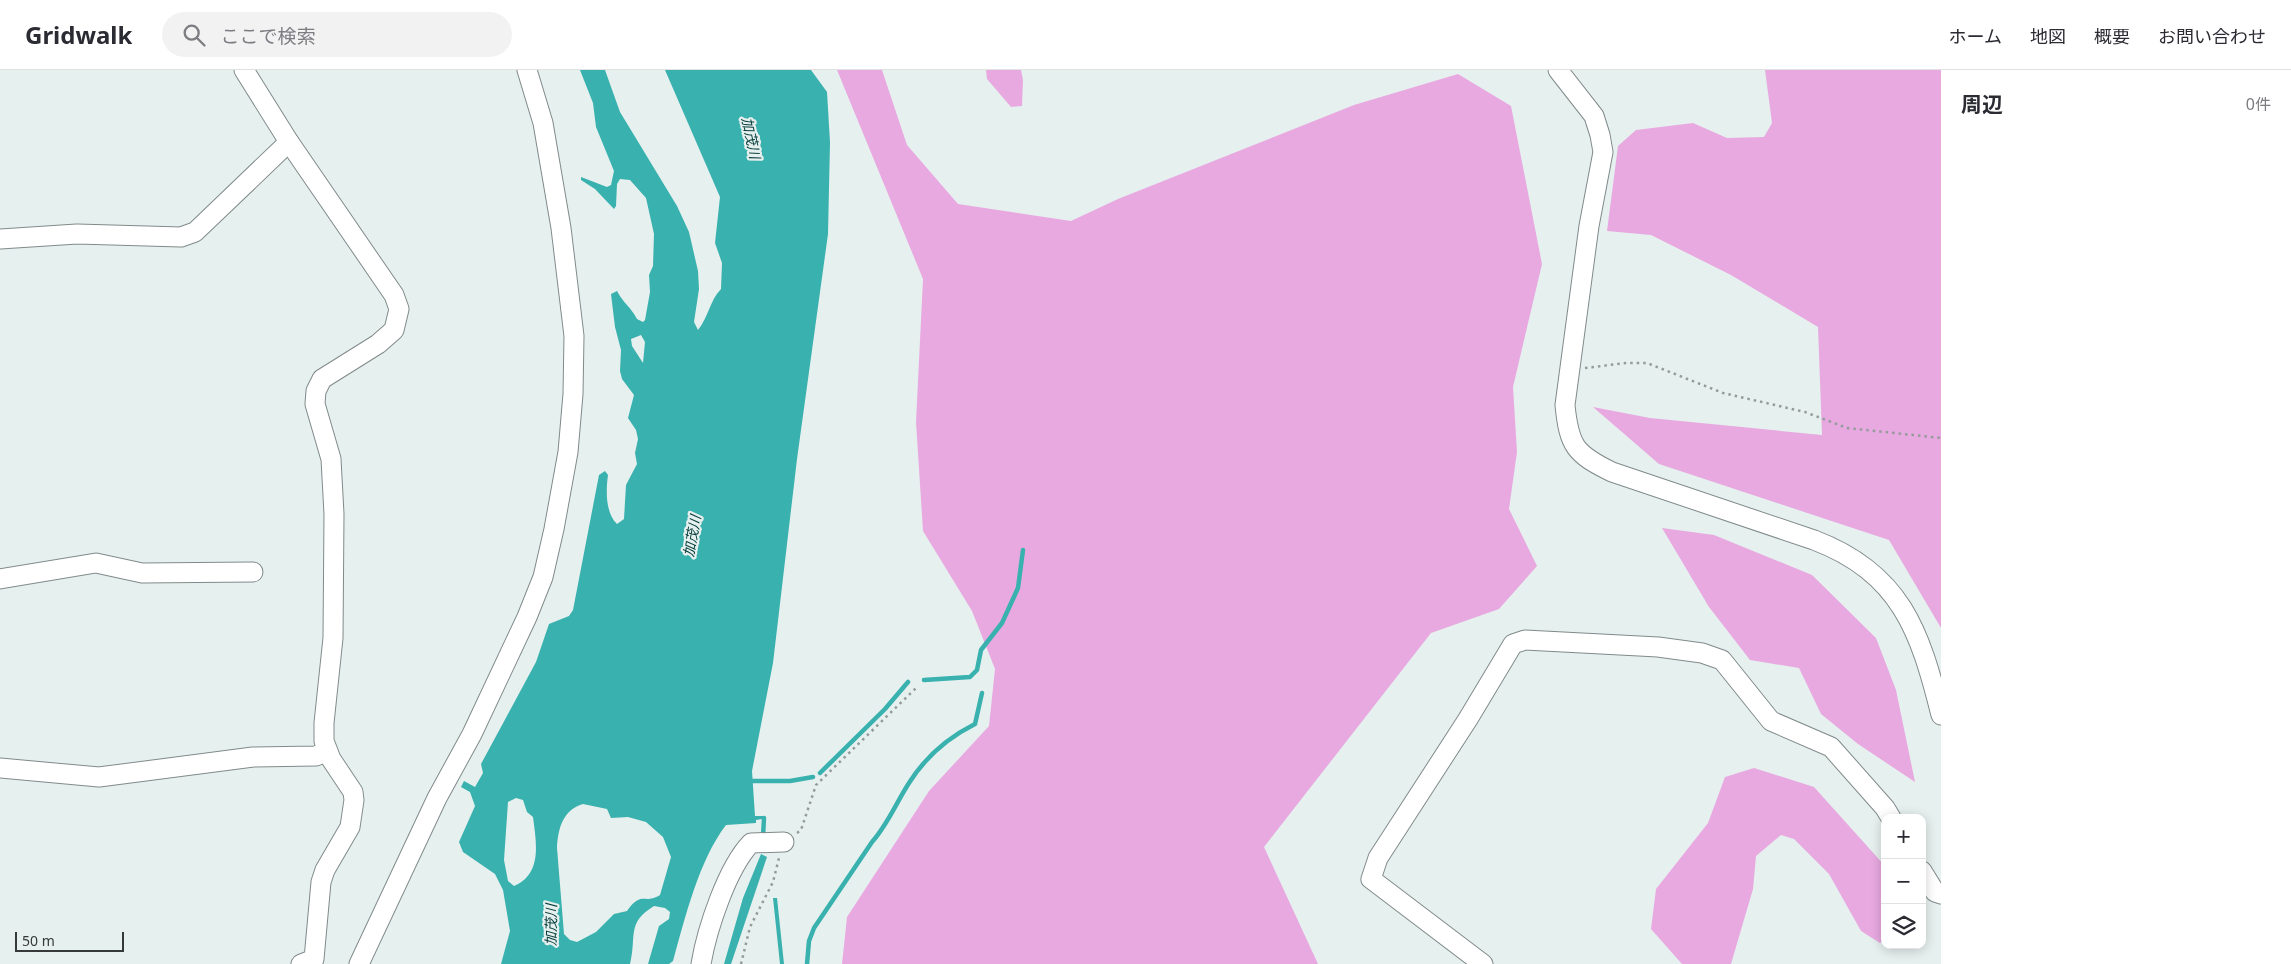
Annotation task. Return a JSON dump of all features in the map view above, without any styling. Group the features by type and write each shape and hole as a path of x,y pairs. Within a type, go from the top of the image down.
{"street":[{"path":"244,70 289,142 394,294 399,309 394,330 378,344 322,379 316,391 315,404 331,459 334,497 333,638 324,724 327,751 353,792 354,813 348,833 325,870 321,882 314,959 301,964"},
{"path":"359,964 437,798 472,734 527,617 543,577 554,529 568,452 573,394 574,336 558,209 542,123 526,70"},
{"path":"1558,70 1594,116 1603,152 1589,226 1565,405 1567,430 1577,451 1591,462 1612,472 1839,550 1888,586 1906,614 1922,649 1941,715"},
{"path":"0,239 84,234 181,237 195,232 289,142"},
{"path":"0,579 96,563 142,573 253,572"},
{"path":"1483,964 1371,879 1378,858 1468,719 1512,644 1525,640 1658,647 1702,653 1722,660 1770,720 1830,748 1889,814"},
{"path":"0,768 99,777 253,757 316,756 327,751"},
{"path":"701,964 714,916 738,856 751,843 784,842"},
{"path":"1926,877 1935,892 1941,894"}],"path":[{"path":"1569,368 1647,363 1723,393 1805,412 1846,428 1941,438"},
{"path":"741,964 750,927 773,882 784,842 800,830 816,785 916,688"}],"shaded area":[{"path":"837,70 882,70 907,145 958,204 1071,221 1118,199 1354,105 1458,74 1511,106 1542,264 1513,387 1517,452 1509,509 1537,566 1499,609 1431,633 1264,847 1318,964 842,964 847,917 929,791 989,726 995,669 972,611 923,531 916,422 923,279"},
{"path":"986,70 1021,70 1023,80 1022,106 1011,107 987,79"},
{"path":"1765,70 1941,70 1941,628 1889,540 1659,464 1593,407 1650,418 1822,435 1818,327 1731,275 1651,235 1607,231 1618,146 1636,130 1693,123 1727,138 1764,137 1772,123"},
{"path":"1662,528 1714,535 1812,575 1876,638 1896,690 1915,782 1858,744 1821,714 1799,668 1750,660 1709,607"},
{"path":"1754,768 1814,787 1881,862 1881,942 1861,931 1829,874 1794,839 1781,835 1756,856 1753,889 1731,964 1682,964 1651,929 1656,889 1708,823 1725,777"}],"water":[{"name":"加茂川","path":"580,70 605,70 620,112 677,206 689,232 698,271 699,289 694,322 698,330 714,298 721,289 722,263 715,243 720,197 665,70 811,70 827,92 830,142 828,234 797,459 773,663 752,771 755,816 765,816 766,823 763,823 762,819 756,820 756,823 726,825 716,839 694,890 673,961 669,964 648,964 659,926 669,919 670,912 665,908 654,906 639,918 636,924 630,964 501,964 510,931 503,890 495,874 463,852 459,842 475,806 470,792 461,787 464,781 475,787 483,773 481,764 536,662 549,624 569,616 573,610 599,475 605,471 608,475 608,507 610,514 617,524 624,519 626,485 637,464 635,453 638,439 636,430 628,418 634,395 622,379 620,371 621,350 615,327 611,294 617,291 637,319 643,322 645,320 650,292 649,275 653,266 654,234 646,198 630,180 620,179 617,184 616,206 614,209 595,189 581,180 581,177 607,187 611,185 614,171 596,127 593,103","holes":["641,335 645,342 643,363 632,346 631,339","516,798 523,800 527,812 533,817 536,846 536,856 530,874 514,886 508,881 504,860 508,802","583,804 607,809 611,818 628,817 646,822 663,837 671,857 660,895 655,898 636,901 627,911 614,914 596,932 577,942 570,940 564,934 557,848 560,827 566,815"]},
{"path":"761,854 767,857 731,964 724,964 743,898"},
{"path":"773,898 777,898 784,964 780,964"}],"waterway":[{"path":"924,680 970,677 977,670 981,650 1002,623 1018,588 1023,550"},
{"path":"820,773 885,709 908,682"},
{"path":"807,964 809,941 814,928 883,828 909,783 923,764 955,735 975,724 982,693"},
{"path":"747,781 790,781 813,777"},
{"path":"763,837 764,818"}]}
